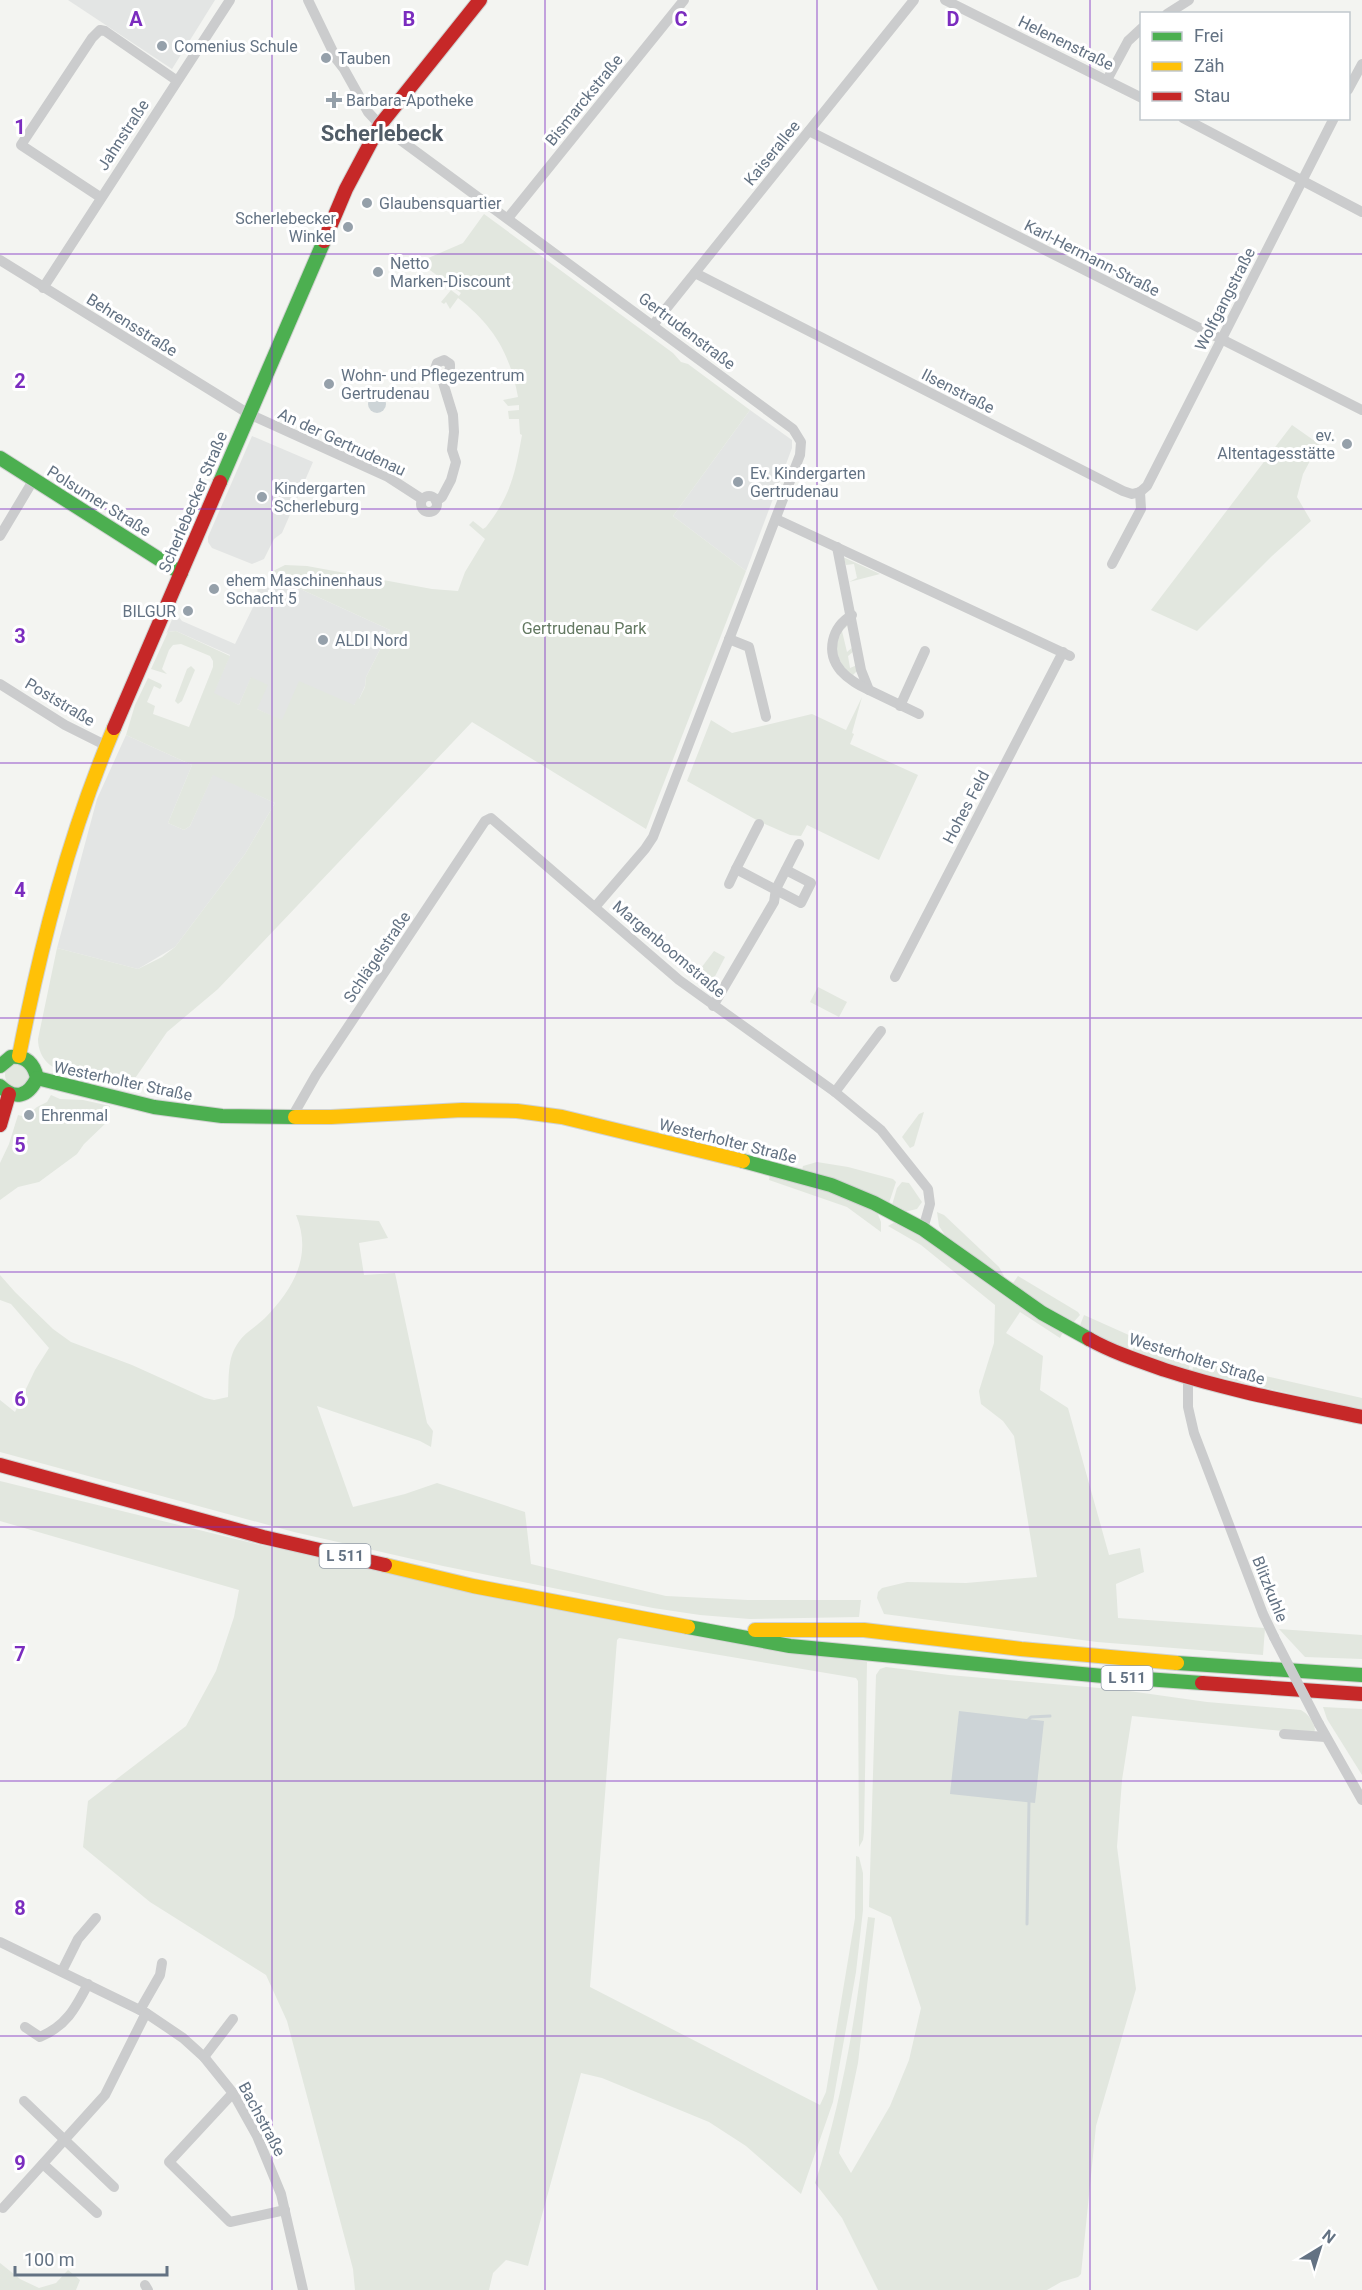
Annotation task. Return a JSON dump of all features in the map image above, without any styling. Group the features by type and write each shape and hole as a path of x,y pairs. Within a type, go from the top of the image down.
{"main road":[{"name":"Scherlebecker Straße","path":"19,1056 31,995 73,833 105,745 346,189 380,125 480,0"},
{"name":"Polsumer Straße","path":"0,458 181,573"},
{"path":"0,1066 8,1058 19,1056"},
{"name":"Westerholter Straße","path":"5,1090 16,1096 30,1091 37,1078 30,1061 19,1056"},
{"name":"Westerholter Straße","path":"37,1078 145,1105 186,1113 222,1116 331,1117 492,1110 562,1117 750,1162 831,1185 874,1203 923,1229 1023,1300 1096,1343 1142,1362 1188,1377 1247,1393 1362,1417"},
{"path":"0,1125 5,1090"},
{"name":"L 511","path":"0,1465 263,1537 461,1583 790,1646 1103,1676 1362,1694"},
{"name":"L 511","path":"695,1626 767,1631 820,1628 863,1630 972,1644 1153,1662 1362,1676"}],"street":[{"name":"Jahnstraße","path":"43,288 230,0"},
{"name":"Gertrudenstraße","path":"308,0 337,60 369,112 380,125 793,429 801,442 800,455 653,837 595,906"},
{"name":"Bismarckstraße","path":"508,218 684,0"},
{"name":"Kaiserallee","path":"653,325 914,0"},
{"name":"Helenenstraße","path":"945,0 1140,97"},
{"path":"1170,12 1189,0"},
{"path":"100,197 21,145 92,38 100,30 105,31 176,80"},
{"path":"1107,80 1128,41 1140,30"},
{"path":"1350,86 1362,64"},
{"path":"1187,120 1362,212"},
{"name":"Wolfgangstraße","path":"1140,492 1147,486 1333,120"},
{"name":"Karl-Hermann-Straße","path":"808,131 1362,410"},
{"name":"Behrensstraße","path":"0,261 249,414"},
{"name":"Ilsenstraße","path":"695,273 1123,491 1132,494 1140,492"},
{"name":"An der Gertrudenau","path":"249,414 388,477 422,499 430,496 436,501 442,497 451,480 456,462 452,450 453,415 441,376"},
{"path":"0,536 34,479"},
{"path":"1112,564 1141,509 1140,492"},
{"name":"Hohes Feld","path":"776,519 1067,654 895,976"},
{"path":"837,547 861,670 868,690"},
{"path":"852,615 838,626 832,642 832,649 840,670 868,690 919,714"},
{"path":"729,639 749,647 766,717"},
{"path":"900,705 926,651"},
{"name":"Poststraße","path":"0,684 65,725 105,745"},
{"name":"Margenboomstraße","path":"491,818 595,906 643,951 713,1006 835,1092 881,1130 928,1190 930,1204 923,1229"},
{"name":"Schlägelstraße","path":"292,1117 316,1075 485,821 491,818"},
{"path":"729,884 759,824"},
{"path":"713,1006 774,902 776,889 799,844"},
{"path":"736,869 801,903 811,883 786,870"},
{"path":"835,1092 881,1031"},
{"name":"Blitzkuhle","path":"1188,1377 1188,1407 1194,1433 1263,1614 1325,1737 1362,1800"},
{"path":"1284,1734 1325,1737"},
{"path":"62,1971 78,1939 96,1918"},
{"name":"Bachstraße","path":"0,1942 143,2012 183,2038 204,2057 233,2093 257,2136 281,2194 303,2290"},
{"path":"3,2208 105,2095 160,1975 162,1964"},
{"path":"25,2027 40,2037 56,2030 77,2005 88,1984"},
{"path":"204,2057 233,2019"},
{"path":"233,2093 169,2162 230,2222 285,2210"},
{"path":"24,2101 114,2187"},
{"path":"43,2164 96,2213"}],"shaded area":[{"name":"Comenius Schule","path":"68,0 215,0 172,69"},
{"path":"373,395 381,395 386,400 384,411 373,413 368,408 368,400"},
{"name":"Ev. Kindergarten Gertrudenau","path":"750,410 792,440 792,448 746,571 673,516"},
{"name":"Kindergarten Scherleburg","path":"252,436 313,462 282,533 274,539 264,559 252,564 212,548 208,537"},
{"path":"272,576 390,630 366,677 359,699 354,705 282,721 257,709 251,678 239,705 213,694 230,655 176,631 166,634 175,612 182,621 235,644 258,597 257,585"},
{"path":"126,735 192,765 168,823 184,830 190,826 213,774 275,803 245,854 175,947 138,969 57,948 97,799"},
{"path":"959,1711 1044,1721 1035,1803 950,1794"}],"green space":[{"name":"Gertrudenau Park","path":"484,214 673,353 681,362 688,364 750,410 673,516 746,571 646,829 472,722 218,989 167,1032 129,1087 57,1069 47,1063 43,1057 38,1039 57,948 138,969 162,957 175,947 245,854 275,803 213,775 190,826 184,830 168,823 192,765 126,735 135,705 148,678 162,686 160,689 154,686 147,702 155,706 153,714 189,727 213,667 213,661 210,656 181,644 173,645 162,669 167,674 151,669 168,632 176,631 230,656 214,693 239,705 251,677 268,685 257,709 282,720 299,681 354,705 365,687 366,677 390,630 272,576 273,571 285,565 307,566 432,589 458,591 465,572 485,539 469,525 473,521 483,529 486,527 501,505 511,484 522,435 519,419 509,419 508,411 519,410 519,405 508,406 503,400 518,397 515,381 505,353 481,319 458,298 450,309 446,302 444,304 441,302 451,290 459,296 461,293 419,262 463,243"},
{"path":"1292,425 1319,444 1303,474 1297,497 1311,521 1272,556 1197,631 1151,610"},
{"path":"843,557 880,574 849,582 857,578 854,564 846,565"},
{"path":"842,631 847,652 853,647 854,651 848,656 850,668 857,665 857,671 853,675 848,674 840,660 837,643"},
{"path":"191,666 195,670 182,701 178,704 175,701 187,669"},
{"path":"862,697 850,744 918,775 879,860 807,825 801,836 790,835 760,822 687,781 711,720 732,733 812,714 846,730"},
{"path":"714,951 725,957 711,984 695,976"},
{"path":"818,987 847,1002 839,1017 810,1002"},
{"path":"17,1063 25,1067 29,1075 25,1083 17,1087 9,1083 5,1075 9,1067"},
{"path":"51,1095 60,1099 83,1100 110,1106 108,1121 77,1154 39,1182 18,1187 0,1200 0,1163 18,1115 26,1117 47,1102"},
{"path":"924,1112 914,1146 910,1148 902,1137 919,1114"},
{"path":"817,1162 848,1167 893,1179 896,1182 889,1203 802,1170 803,1166"},
{"path":"770,1174 832,1192 877,1212 881,1222 881,1232 847,1207 769,1180"},
{"path":"902,1182 909,1183 922,1202 917,1209 904,1212 892,1205 897,1188"},
{"path":"937,1212 944,1215 999,1267 1004,1276 1002,1277 947,1238 939,1226"},
{"path":"296,1215 379,1221 388,1238 359,1243 364,1275 395,1273 427,1423 433,1431 431,1447 420,1441 317,1406 353,1507 437,1483 525,1512 531,1564 666,1596 748,1600 861,1600 859,1617 750,1619 653,1608 443,1566 294,1532 0,1452 0,1400 15,1412 35,1370 49,1348 11,1304 0,1300 0,1275 53,1329 71,1342 214,1400 228,1397 230,1362 238,1343 275,1307 292,1283 301,1258 302,1244 301,1230"},
{"path":"897,1221 1063,1332 1060,1338 1020,1312 1006,1333 1043,1356 1040,1390 1068,1408 1109,1555 1140,1548 1144,1572 1116,1584 1118,1618 1265,1628 1263,1655 1097,1642 884,1614 877,1598 882,1588 907,1582 966,1583 1037,1577 1014,1436 1003,1421 981,1404 979,1391 994,1343 995,1305 921,1245 888,1226"},
{"path":"1018,1276 1080,1315 1072,1324 1017,1289 1013,1283"},
{"path":"1084,1315 1131,1336 1133,1338 1127,1350 1079,1328"},
{"path":"1138,1339 1188,1357 1189,1370 1132,1351"},
{"path":"1195,1360 1362,1398 1362,1410 1192,1371"},
{"path":"0,1481 260,1545 867,1662 864,1832 859,1847 858,1681 856,1678 619,1638 617,1640 590,1987 820,2105 826,2092 855,1918 856,1856 859,1857 863,1873 863,1910 856,1972 833,2102 801,2194 746,2146 709,2122 602,2078 581,2073 528,2266 506,2260 493,2273 489,2290 355,2290 353,2269 287,2021 266,1975 150,1902 83,1847 88,1801 186,1726 216,1671 234,1617 239,1590 0,1521"},
{"path":"1279,1629 1362,1635 1362,1659 1305,1657"},
{"path":"886,1667 1301,1710 1310,1718 1315,1730 1313,1734 1132,1716 1122,1780 1117,1847 1136,1989 1096,2126 1081,2274 1047,2290 878,2290 842,2218 815,2183 842,2085 868,1917 875,1918 858,2063 839,2153 851,2173 890,2106 909,2060 921,2008 891,1917 869,1907 876,1675 880,1669"},
{"path":"1323,1707 1362,1709 1362,1775 1327,1719"},
{"path":"0,2263 20,2279 39,2288 56,2283 68,2270 80,2280 76,2290 0,2290"}],"waterway":[{"path":"1027,1721 1031,1717 1050,1716"},
{"path":"1027,1924 1029,1801"}],"traffic: fast":[{"path":"220,482 324,241"},
{"path":"0,458 181,573"},
{"path":"0,1066 11,1057 21,1057 31,1065 37,1078 30,1089 21,1094 16,1095 0,1086"},
{"path":"37,1078 154,1107 222,1116 295,1117"},
{"path":"743,1161 831,1185 874,1203 923,1229 1042,1313 1089,1339"},
{"path":"688,1627 790,1646 1103,1676 1202,1683"},
{"path":"1177,1663 1362,1675"}],"traffic: slow":[{"path":"19,1056 58,890 83,808 114,728"},
{"path":"295,1117 462,1110 517,1111 562,1117 743,1161"},
{"path":"385,1565 473,1586 688,1627"},
{"path":"755,1630 864,1630 1021,1649 1177,1663"}],"traffic: jam":[{"path":"324,241 346,189 380,125 480,0"},
{"path":"114,728 220,482"},
{"path":"0,1125 9,1094"},
{"path":"1089,1339 1126,1356 1189,1377 1263,1396 1362,1417"},
{"path":"0,1465 263,1537 385,1565"},
{"path":"1202,1683 1362,1694"}],"place":[{"name":"Comenius Schule","path":"162,46"},
{"name":"Tauben","path":"326,58"},
{"name":"Barbara-Apotheke","path":"334,100"},
{"name":"Glaubensquartier","path":"367,203"},
{"name":"Scherlebecker Winkel","path":"348,227"},
{"name":"Netto Marken-Discount","path":"378,272"},
{"name":"Wohn- und Pflegezentrum Gertrudenau","path":"329,384"},
{"name":"ev. Altentagesstätte","path":"1347,444"},
{"name":"Ev. Kindergarten Gertrudenau","path":"738,482"},
{"name":"Kindergarten Scherleburg","path":"262,497"},
{"name":"ehem Maschinenhaus Schacht 5","path":"214,589"},
{"name":"BILGUR","path":"188,611"},
{"name":"ALDI Nord","path":"323,640"},
{"name":"Ehrenmal","path":"29,1115"}],"district":[{"name":"Scherlebeck","path":"382,133"}]}
